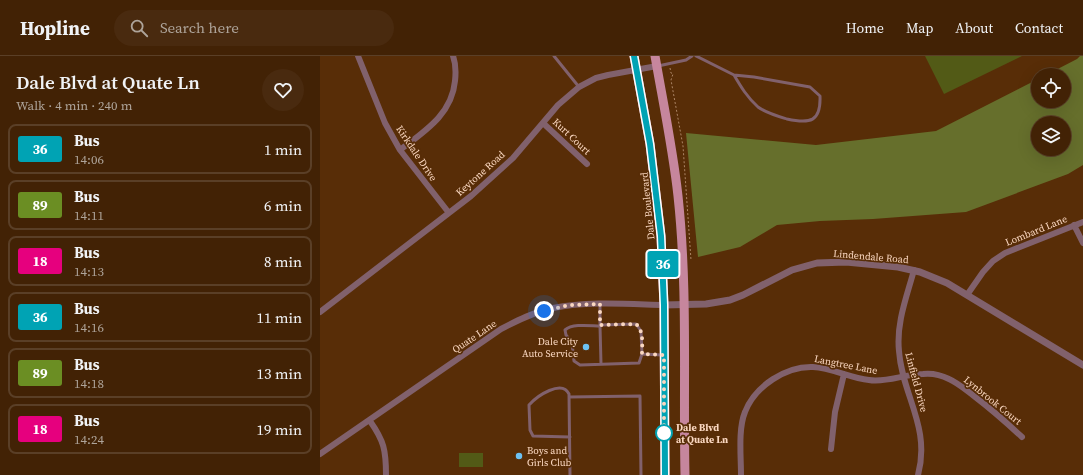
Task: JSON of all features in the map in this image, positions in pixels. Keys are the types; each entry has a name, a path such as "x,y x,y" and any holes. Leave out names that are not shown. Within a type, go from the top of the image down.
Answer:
{"main road":[{"name":"Dale Boulevard","path":"634,56 650,144 662,243 665,475"},
{"path":"655,56 678,197 684,304 685,475"}],"street":[{"name":"Kirkdale Drive","path":"358,56 385,123 400,150 450,213"},
{"path":"400,150 437,120 450,102 455,86 456,75 453,56"},
{"name":"Keytone Road","path":"320,312 450,213 493,177 518,152 558,105 579,87 596,78 608,74 657,66"},
{"name":"Kurt Court","path":"544,123 587,164"},
{"name":"Lombard Lane","path":"967,295 983,272 993,261 1005,253 1083,222"},
{"path":"1074,225 1083,243"},
{"name":"Lindendale Road","path":"664,305 706,304 730,300 750,292 792,270 817,263 846,262 898,267 934,276 1083,365"},
{"name":"Linfield Drive","path":"914,270 899,331 899,351 904,376 920,427 922,439 919,475"},
{"name":"Quate Lane","path":"320,454 501,329 519,319 552,308 569,305 664,305"},
{"name":"Langtree Lane","path":"741,475 742,434 745,412 758,393 766,385 784,373 800,368 814,367 878,381 904,376"},
{"path":"831,449 835,412 844,374"},
{"name":"Lynbrook Court","path":"904,376 914,374 938,375 956,382 993,411 1022,437"},
{"path":"370,420 380,435 385,447 386,475"}],"lane":[{"path":"554,56 579,87"},
{"path":"657,66 686,60 692,56"},
{"path":"696,56 734,75 810,87 820,96 820,106 817,116 807,122 796,121 766,111 760,108 744,93 734,75"},
{"path":"600,304 600,364"},
{"path":"636,324 641,331 642,354 639,363 580,365 574,361 572,343 566,335 565,330 574,326 636,324"},
{"path":"642,354 664,355"},
{"path":"570,437 533,436 530,430 529,405 552,389 564,388 567,390 569,397 570,437 570,475"},
{"path":"569,397 640,396 641,475"}],"green space":[{"path":"925,56 1022,56 944,94"},
{"path":"1080,56 1083,56 1083,165 1068,174 966,212 777,225 740,247 698,257 686,133 816,145 936,131 1031,83 1031,108 1071,108 1071,68 1060,68"},
{"path":"459,453 483,453 483,467 459,467"}],"bus line":[{"name":"36","path":"634,56 650,144 661,236 664,305 665,475"}],"place":[{"name":"Dale City Auto Service","path":"586,347"},
{"name":"Dale Blvd at Quate Ln","path":"664,433"},
{"name":"Boys and Girls Club","path":"519,456"}],"route":[{"path":"544,311 569,305 600,304 600,325 636,324 639,327 641,331 642,354 664,355 664,433"}]}
